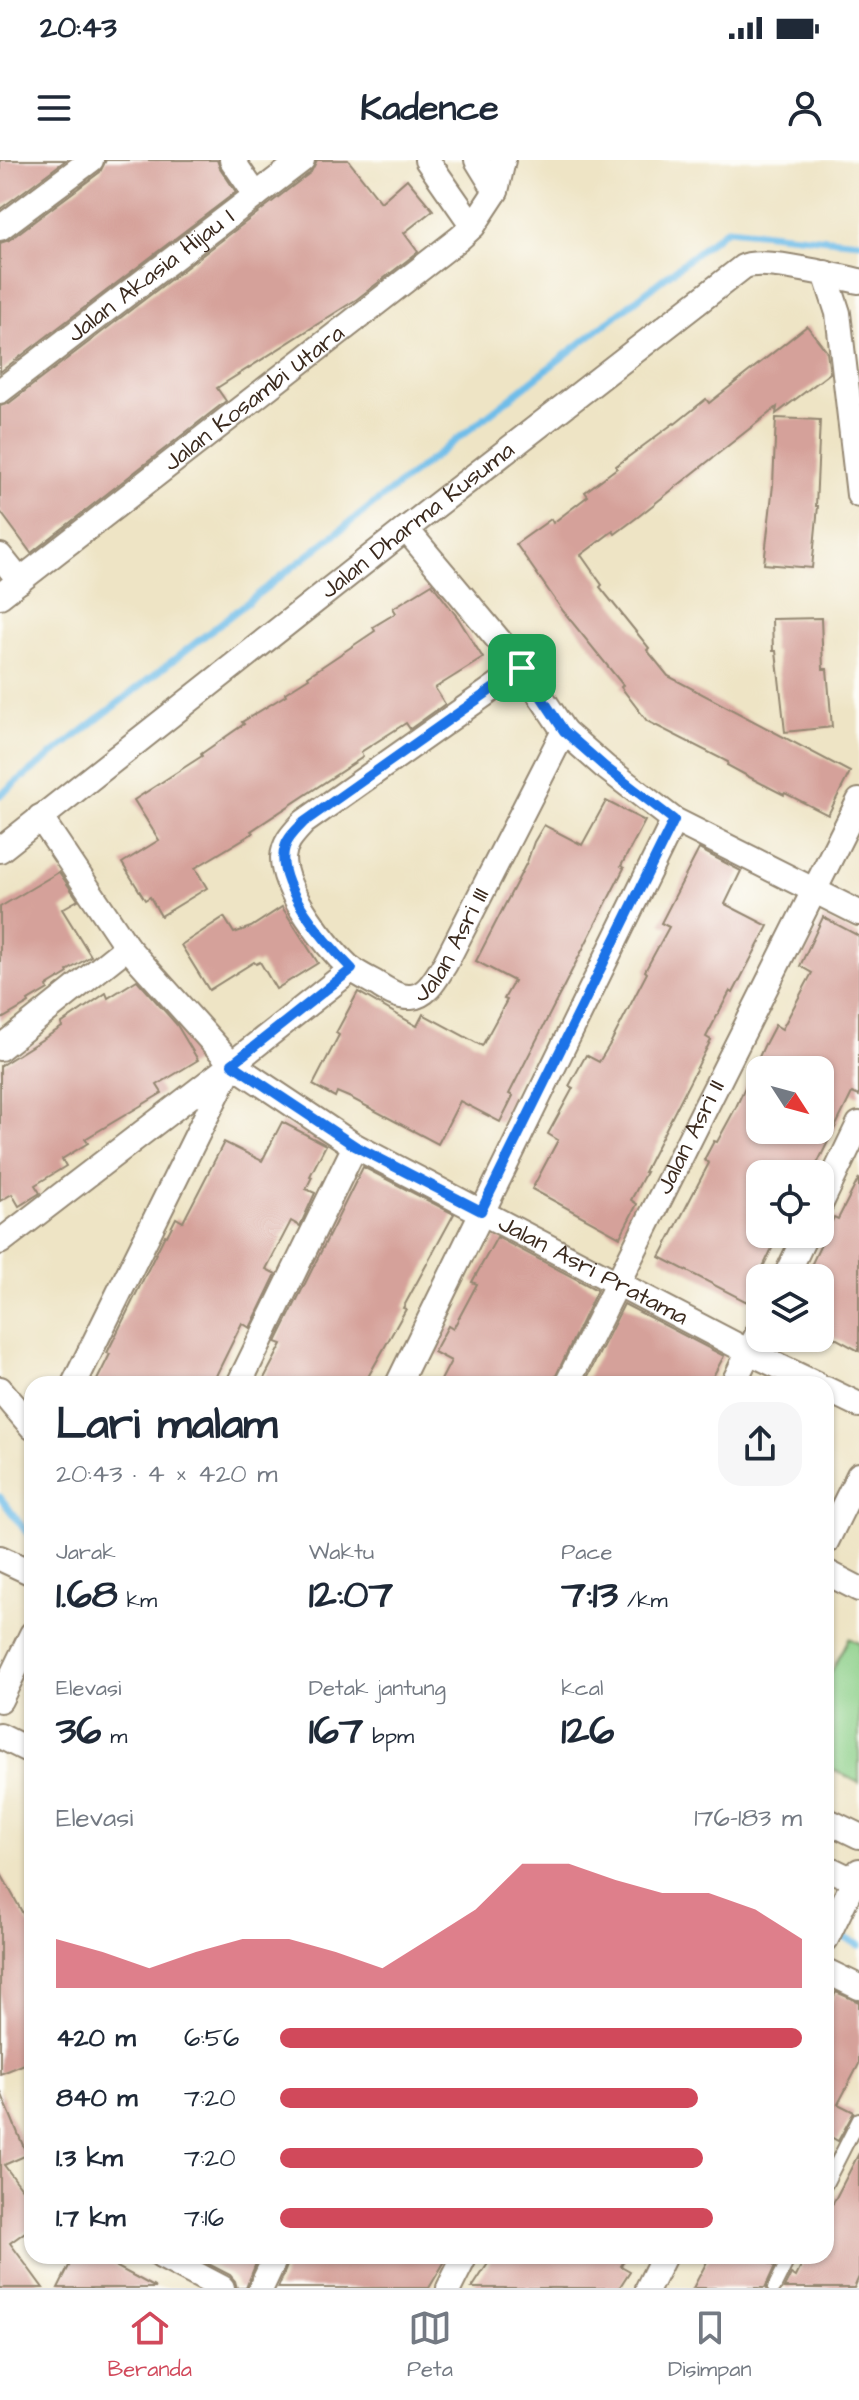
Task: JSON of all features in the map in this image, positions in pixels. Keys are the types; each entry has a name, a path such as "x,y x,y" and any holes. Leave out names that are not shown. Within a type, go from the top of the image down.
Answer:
{"street":[{"path":"232,160 256,195"},
{"name":"Jalan Akasia Hijau I","path":"0,391 302,160"},
{"path":"427,160 473,226"},
{"path":"477,160 496,191"},
{"path":"496,191 503,160"},
{"path":"0,228 79,164"},
{"name":"Jalan Kosambi Utara","path":"0,596 473,226 496,191"},
{"name":"Jalan Dharma Kusuma","path":"0,850 743,267 756,263 859,281"},
{"path":"825,273 838,313 859,495"},
{"path":"406,529 522,668 564,731 605,767 674,820 859,913"},
{"path":"0,556 20,581"},
{"name":"Jalan Asri III","path":"522,668 304,822 285,846 283,861 287,877 305,914 322,938 352,969 395,995 411,997 431,986 564,731"},
{"name":"Jalan Asri II","path":"571,1376 859,801"},
{"name":"Jalan Asri Pratama","path":"40,817 127,947 232,1064 355,1146 746,1350"},
{"path":"402,1376 674,820"},
{"path":"0,1048 127,947"},
{"path":"0,1242 352,969"},
{"path":"78,1376 232,1064"},
{"path":"834,1176 859,1124"},
{"path":"243,1376 355,1146"},
{"path":"737,1376 749,1352"},
{"name":"Jalan Asri Pratama","path":"749,1352 799,1376"},
{"path":"0,1389 24,1418"},
{"path":"834,1393 859,1405"},
{"path":"834,1526 859,1475"},
{"path":"0,1558 24,1567"},
{"path":"834,1576 859,1589"},
{"path":"0,1700 24,1650"},
{"path":"0,1736 24,1748"},
{"path":"834,1824 859,1836"},
{"path":"834,1872 855,1884 834,1924"},
{"path":"834,1975 859,1987"},
{"path":"176,2264 222,2288"},
{"path":"261,2288 272,2264"},
{"path":"449,2288 461,2264"},
{"path":"648,2288 660,2264"}],"lane":[{"path":"834,2168 859,2119"},
{"path":"774,2288 786,2264"}],"green space":[{"path":"849,1638 859,1643 859,1783 834,1770 834,1667"}],"building":[{"path":"0,160 66,160 0,209"},
{"path":"106,160 217,160 236,192 0,372 0,243 9,240 100,172"},
{"path":"317,160 348,160 381,202 407,179 433,210 404,233 418,252 357,299 217,388 226,401 31,553 0,511 0,406 9,403 311,172"},
{"path":"807,326 827,352 830,373 776,414 777,407 639,516 581,555 602,585 600,587 668,676 850,772 828,815 753,779 727,765 728,762 647,721 516,544 551,519 553,523 588,496 585,492 616,466 706,399 709,403"},
{"path":"776,418 820,420 818,506 812,568 764,564 773,485"},
{"path":"432,584 483,658 435,688 445,704 410,729 406,723 361,752 363,757 251,831 253,833 195,868 207,888 161,916 150,897 145,900 122,863 159,840 134,800 202,756 244,724 242,722 286,695 308,676 375,631 373,627 396,613 393,608"},
{"path":"821,618 823,669 827,669 832,727 785,732 776,651 773,651 772,619"},
{"path":"606,801 645,821 509,1094 513,1096 500,1122 460,1101 438,1144 351,1098 337,1092 335,1097 313,1085 358,992 417,1026 423,1014 482,1046 514,981 476,961 527,862 534,842 544,825 582,845"},
{"path":"699,849 741,871 725,904 768,926 706,1037 711,1040 631,1200 637,1204 620,1237 532,1189 558,1140 548,1134 573,1088 569,1086 586,1055 599,1062 610,1044 669,927 661,923"},
{"path":"59,872 78,900 62,909 91,956 47,986 48,989 29,1003 0,1020 0,907"},
{"path":"282,907 318,963 276,989 260,962 254,962 209,990 181,945 224,917 234,933 251,927"},
{"path":"823,917 859,936 859,1096 852,1093 834,1129 834,1056 759,1056 775,1025 782,1029 812,973 800,966"},
{"path":"137,980 177,1025 198,1060 157,1085 162,1093 85,1139 88,1143 62,1159 66,1166 35,1185 40,1193 19,1206 12,1194 0,1201 0,1066 62,1027 61,1024 106,993 108,998"},
{"path":"746,1085 746,1144 827,1144 819,1160 746,1160 746,1248 772,1248 764,1264 746,1264 746,1301 660,1257 709,1163 704,1160"},
{"path":"282,1122 326,1145 310,1176 306,1189 315,1193 300,1226 291,1221 266,1269 276,1274 250,1328 242,1323 216,1376 99,1376 110,1354 107,1353 165,1235 176,1218 183,1222 224,1142 262,1161"},
{"path":"363,1167 454,1214 368,1376 265,1376 282,1344 276,1342"},
{"path":"859,1178 859,1351 834,1338 834,1264 812,1264 819,1248 834,1248 834,1217 838,1219"},
{"path":"497,1237 597,1290 556,1376 443,1376 451,1361 434,1352 448,1326 453,1329 477,1284 472,1282"},
{"path":"624,1304 724,1356 713,1376 588,1376"},
{"path":"0,1872 24,1916 24,2064 0,2074"},
{"path":"836,1992 859,2002 859,2064 838,2104 854,2112 838,2141 834,2139"},
{"path":"0,2090 24,2148 24,2156 4,2165 24,2191 24,2233 10,2243 43,2288 0,2288"},
{"path":"859,2153 859,2277 854,2288 784,2288 791,2274 796,2277 802,2264 834,2264 834,2201"},
{"path":"70,2264 112,2264 156,2288 58,2288"},
{"path":"209,2264 256,2264 246,2288 237,2288 230,2275"},
{"path":"288,2264 443,2264 429,2288 278,2288"},
{"path":"488,2264 622,2264 630,2271 619,2288 472,2288"},
{"path":"706,2264 775,2266 765,2288 693,2288"}],"waterway":[{"path":"0,795 727,229 859,242"},
{"path":"0,1497 24,1529"},
{"path":"835,1933 859,1945"}],"route":[{"path":"522,668 564,731 674,820 481,1211 355,1146 232,1064 352,969 322,938 305,914 287,877 283,861 285,846 292,835 304,822 522,668"}]}
